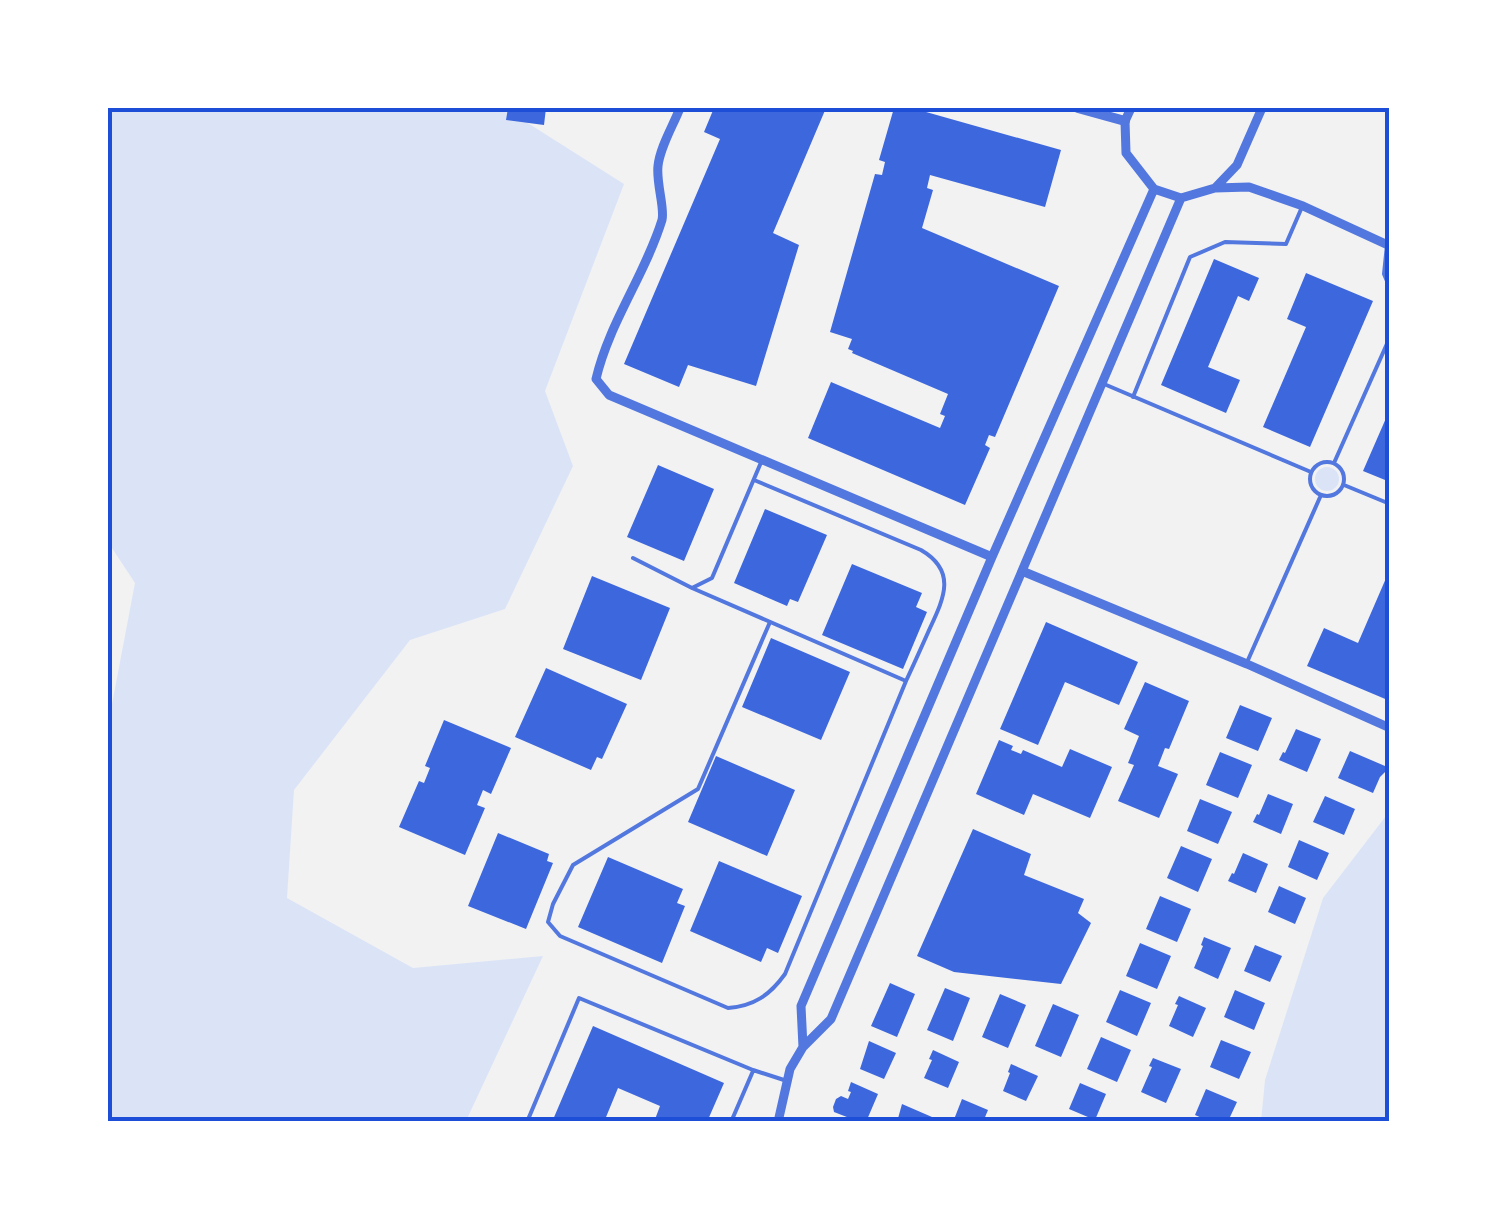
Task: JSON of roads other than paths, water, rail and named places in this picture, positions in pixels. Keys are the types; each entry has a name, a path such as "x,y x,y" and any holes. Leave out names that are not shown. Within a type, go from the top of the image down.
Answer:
{"street":[{"path":"680,108 658,162 657,188 664,215 602,356 596,379 609,395 992,558"},
{"path":"1078,108 1125,122"},
{"path":"1131,108 1125,122 1126,153 1154,189 1181,198 1216,188 1250,187 1303,206 1388,245"},
{"path":"1216,188 1238,164 1262,108"},
{"path":"804,1047 801,1006 1154,189"},
{"path":"778,1122 790,1068 830,1019 1181,198"},
{"path":"1022,571 1390,728"}],"lane":[{"path":"1132,397 1190,257 1225,242 1286,244 1303,206"},
{"path":"1388,245 1384,274 1390,288"},
{"path":"1334,463 1390,337"},
{"path":"1102,384 1312,472"},
{"path":"692,588 712,578 762,460"},
{"path":"1324,462 1334,463 1344,474 1344,484 1332,496 1321,495 1312,488 1312,472 1324,462"},
{"path":"754,480 920,550 934,559 942,573 944,598 785,974 768,994 749,1004 728,1008 560,936 548,922 572,864 698,790 770,622"},
{"path":"1344,484 1390,504"},
{"path":"1247,664 1321,495"},
{"path":"633,558 906,682"},
{"path":"528,1122 579,998 753,1070 788,1080"},
{"path":"731,1122 753,1070"}]}
